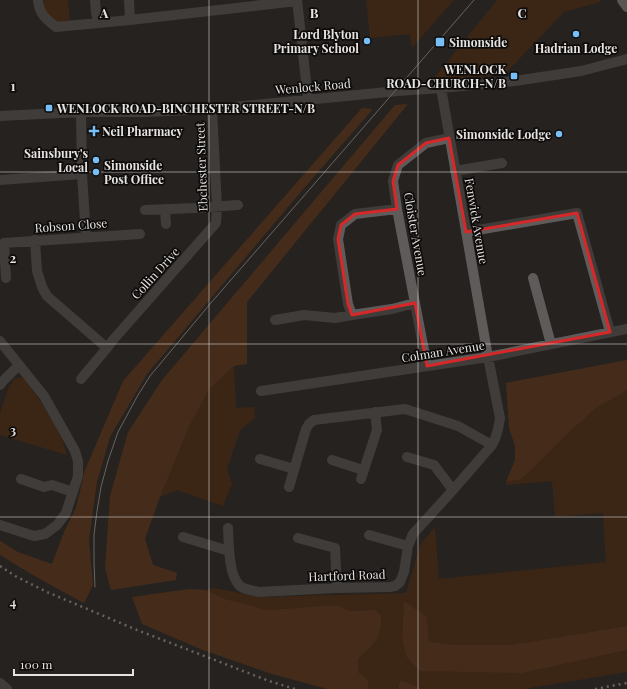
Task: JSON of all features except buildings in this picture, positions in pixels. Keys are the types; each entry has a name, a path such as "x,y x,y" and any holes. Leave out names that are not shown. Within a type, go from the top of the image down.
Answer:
{"main road":[{"path":"622,0 627,7"}],"street":[{"path":"38,0 39,8 46,19 56,27 130,20 216,5 297,1 308,99"},
{"path":"95,0 96,13 99,23"},
{"path":"129,0 130,20"},
{"name":"Wenlock Road","path":"0,116 81,112 145,112 212,109 515,81 581,71 627,59"},
{"name":"Fenwick Avenue","path":"441,88 488,357"},
{"name":"Ebchester Street","path":"212,109 217,207 216,223"},
{"path":"81,112 82,174 86,237"},
{"name":"Cloister Avenue","path":"428,366 397,209 393,181 398,165 426,143 449,138"},
{"path":"455,171 502,163"},
{"path":"0,180 82,174"},
{"path":"145,210 238,205"},
{"path":"165,209 166,224"},
{"path":"352,315 348,304 338,239 341,225 356,214 397,209"},
{"path":"466,232 577,213 610,332"},
{"name":"Collin Drive","path":"81,379 216,223"},
{"name":"Robson Close","path":"6,278 4,243 140,234"},
{"path":"35,240 36,271 47,296 110,344"},
{"path":"533,278 551,344"},
{"path":"275,320 304,315 335,318 392,309 415,303"},
{"name":"Colman Avenue","path":"261,390 488,357 627,329"},
{"path":"0,341 44,396 75,451 78,461 78,476 73,492 66,513 57,525 45,534 34,536 0,525"},
{"name":"Hartford Road","path":"228,528 231,568 240,586 249,590 258,592 395,586 400,582 404,572 408,546 413,534 454,490 492,445 495,439 500,418 488,357"},
{"path":"0,385 19,365"},
{"path":"289,487 306,429 314,420 405,410 458,426 492,445"},
{"path":"332,460 362,474 376,430 376,412"},
{"path":"407,457 434,466 454,490"},
{"path":"260,459 294,469"},
{"path":"21,479 44,486 52,485 73,492"},
{"path":"369,535 408,546"},
{"path":"183,537 229,551"},
{"path":"298,538 335,548 337,588"},
{"path":"0,683 7,689"}],"highlighted area":[{"path":"449,138 466,232 577,213 610,332 427,366 415,303 352,315 348,304 338,239 341,225 355,214 397,209 393,181 398,165 426,143"}],"shaded area":[{"path":"44,0 68,0 70,22 55,23 44,11"},
{"path":"366,0 454,0 412,48 410,34 370,38"},
{"path":"497,0 600,0 600,2 564,12 505,74 430,83"},
{"path":"408,104 247,302 247,364 234,366 209,389 188,429 160,497 145,539 153,565 177,573 176,580 111,590 105,568 110,496 128,432 162,380 395,105"},
{"path":"362,108 373,109 147,374 110,437 97,482 89,540 93,585 84,603 41,580 0,555 0,541 18,552 52,564 64,532 76,508 85,470 123,381"},
{"path":"627,360 627,390 595,409 569,432 522,479 506,482 515,460 515,446 509,428 506,383"},
{"path":"234,366 236,408 254,407 255,418 240,430 227,469 232,484 223,506 177,490 160,497 188,429 209,389"},
{"path":"23,377 39,398 53,421 61,437 67,455 0,435 0,413 9,387 14,379"},
{"path":"627,390 627,626 510,645 456,645 428,642 429,636 404,601 402,639 406,656 522,673 627,650 627,672 524,689 423,689 400,680 397,689 369,689 368,680 358,672 358,659 376,642 381,629 375,610 349,611 337,605 267,610 225,599 205,590 214,588 260,597 406,593 420,545 435,527 439,579 606,562 603,513 555,517 552,481 506,485 506,482 522,479 569,432 595,409"},
{"path":"189,589 205,590 225,599 267,610 337,605 349,611 375,610 381,616 381,625 378,637 373,645 358,659 358,672 368,680 369,689 327,689 272,674 203,650 142,624 132,597"},
{"path":"404,601 426,617 429,642 456,645 510,645 627,626 627,650 522,673 420,671 406,656 402,639"},
{"path":"400,680 423,689 398,689"}],"tram line":[{"path":"95,587 94,535 101,487 118,432 150,376 210,304 474,0"}],"railway":[{"path":"0,566 15,576 47,592 137,630 269,681 295,689"},
{"path":"595,689 627,683"}],"place":[{"name":"Hadrian Lodge","path":"576,34"},
{"name":"Lord Blyton Primary School","path":"367,41"},
{"name":"Simonside","path":"440,42"},
{"name":"WENLOCK ROAD-CHURCH-N/B","path":"514,76"},
{"name":"WENLOCK ROAD-BINCHESTER STREET-N/B","path":"49,108"},
{"name":"Neil Pharmacy","path":"94,131"},
{"name":"Simonside Lodge","path":"559,134"},
{"name":"Sainsbury's Local","path":"96,160"},
{"name":"Simonside Post Office","path":"96,172"}]}
